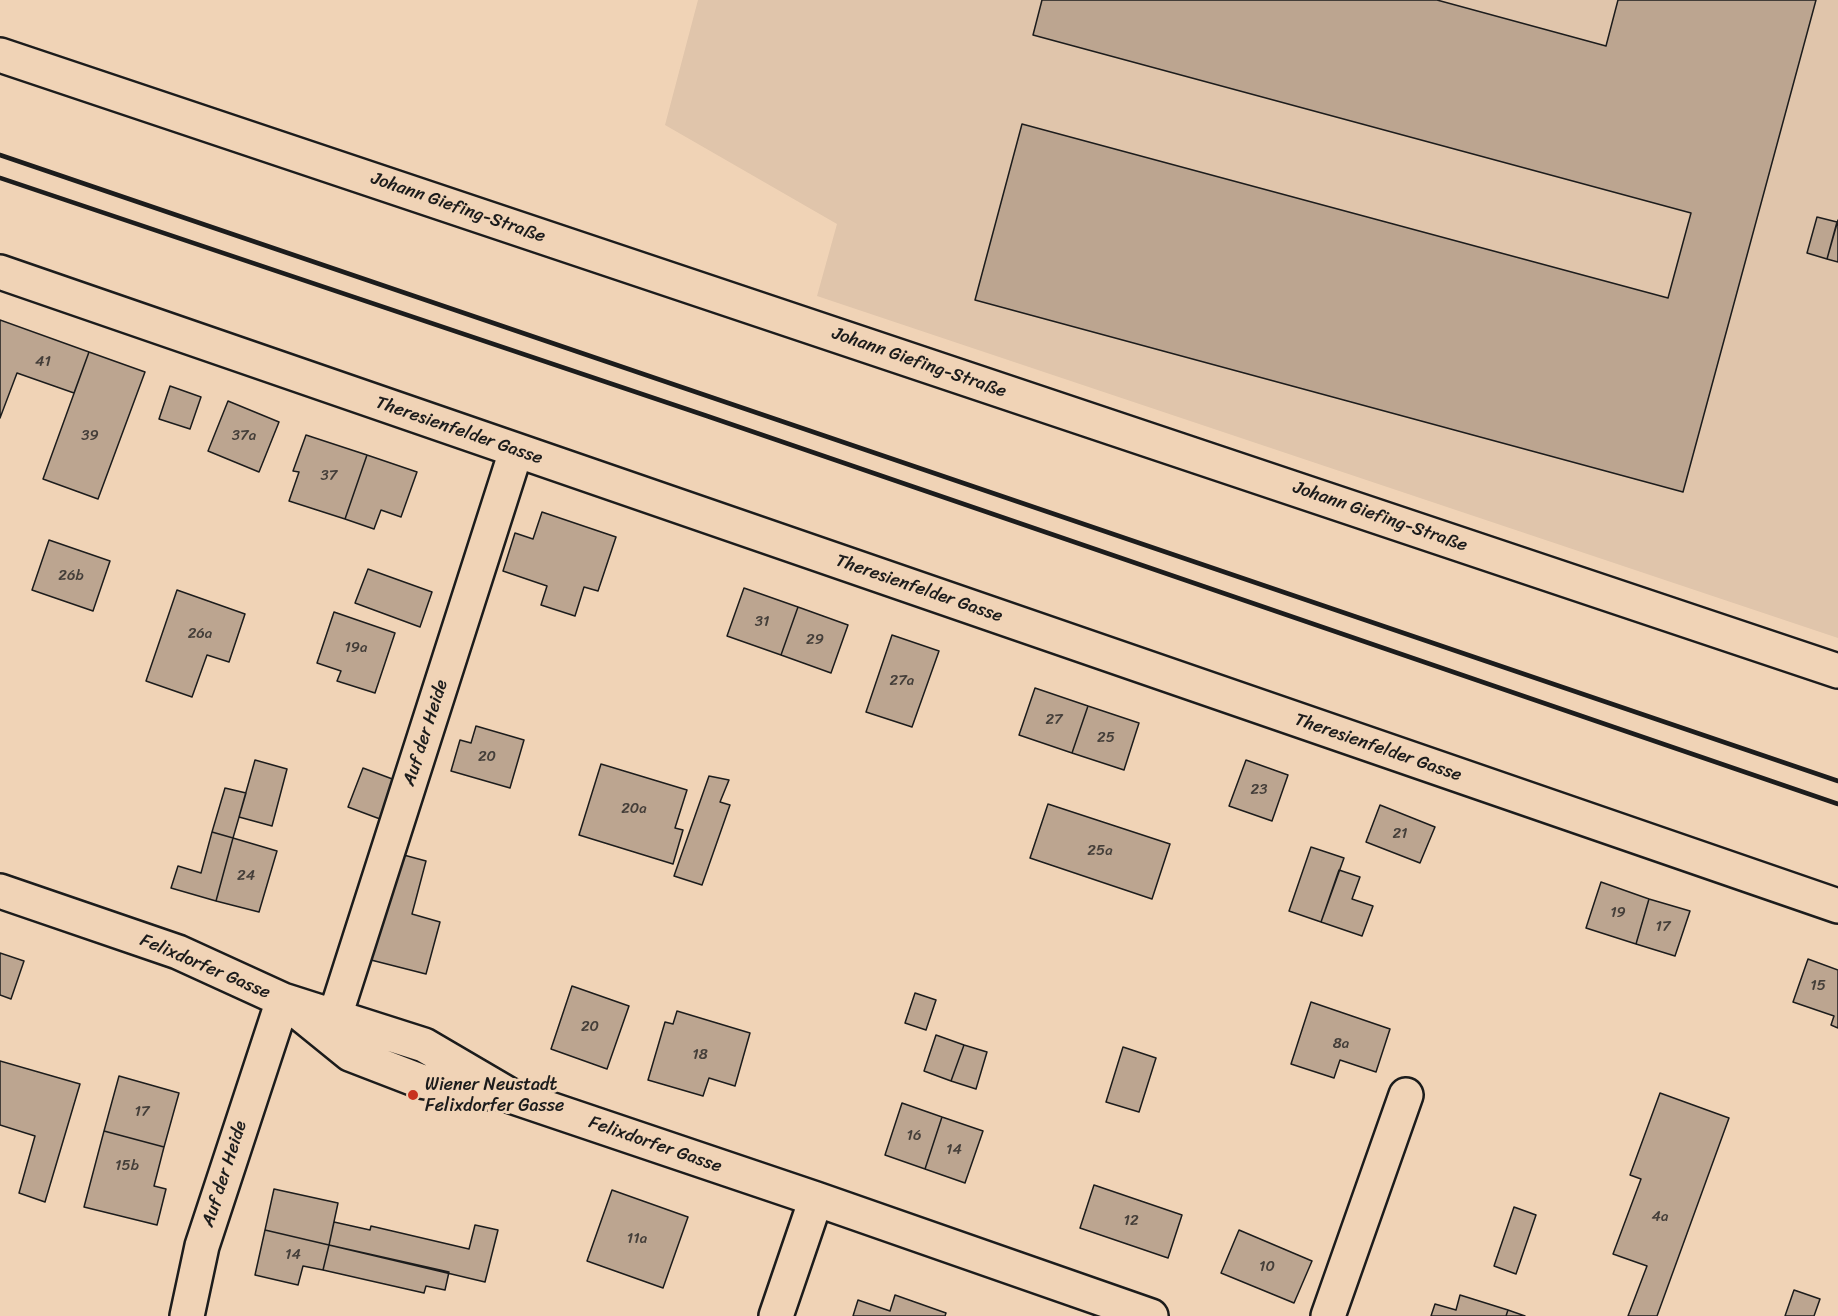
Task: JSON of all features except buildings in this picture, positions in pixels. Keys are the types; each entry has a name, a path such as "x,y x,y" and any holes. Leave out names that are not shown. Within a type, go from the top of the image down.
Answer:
{"street":[{"name":"Johann Giefing-Straße","path":"0,55 1838,671"},
{"name":"Theresienfelder Gasse","path":"0,272 1838,906"},
{"name":"Auf der Heide","path":"335,1016 516,451"},
{"name":"Felixdorfer Gasse","path":"0,891 178,952 283,1000 424,1045 511,1096 816,1199 1104,1308 1151,1316"},
{"name":"Auf der Heide","path":"187,1316 202,1246 283,1000"},
{"path":"283,1000 350,1054 420,1081 511,1096"},
{"path":"1328,1316 1406,1095"},
{"path":"776,1316 816,1199"}],"shaded area":[{"path":"698,0 1838,0 1838,638 817,296 837,224 665,125"}],"railway":[{"path":"0,155 1838,781"},
{"path":"0,178 707,416 1838,804"}],"place":[{"name":"Wiener Neustadt Felixdorfer Gasse","path":"413,1095"}]}
